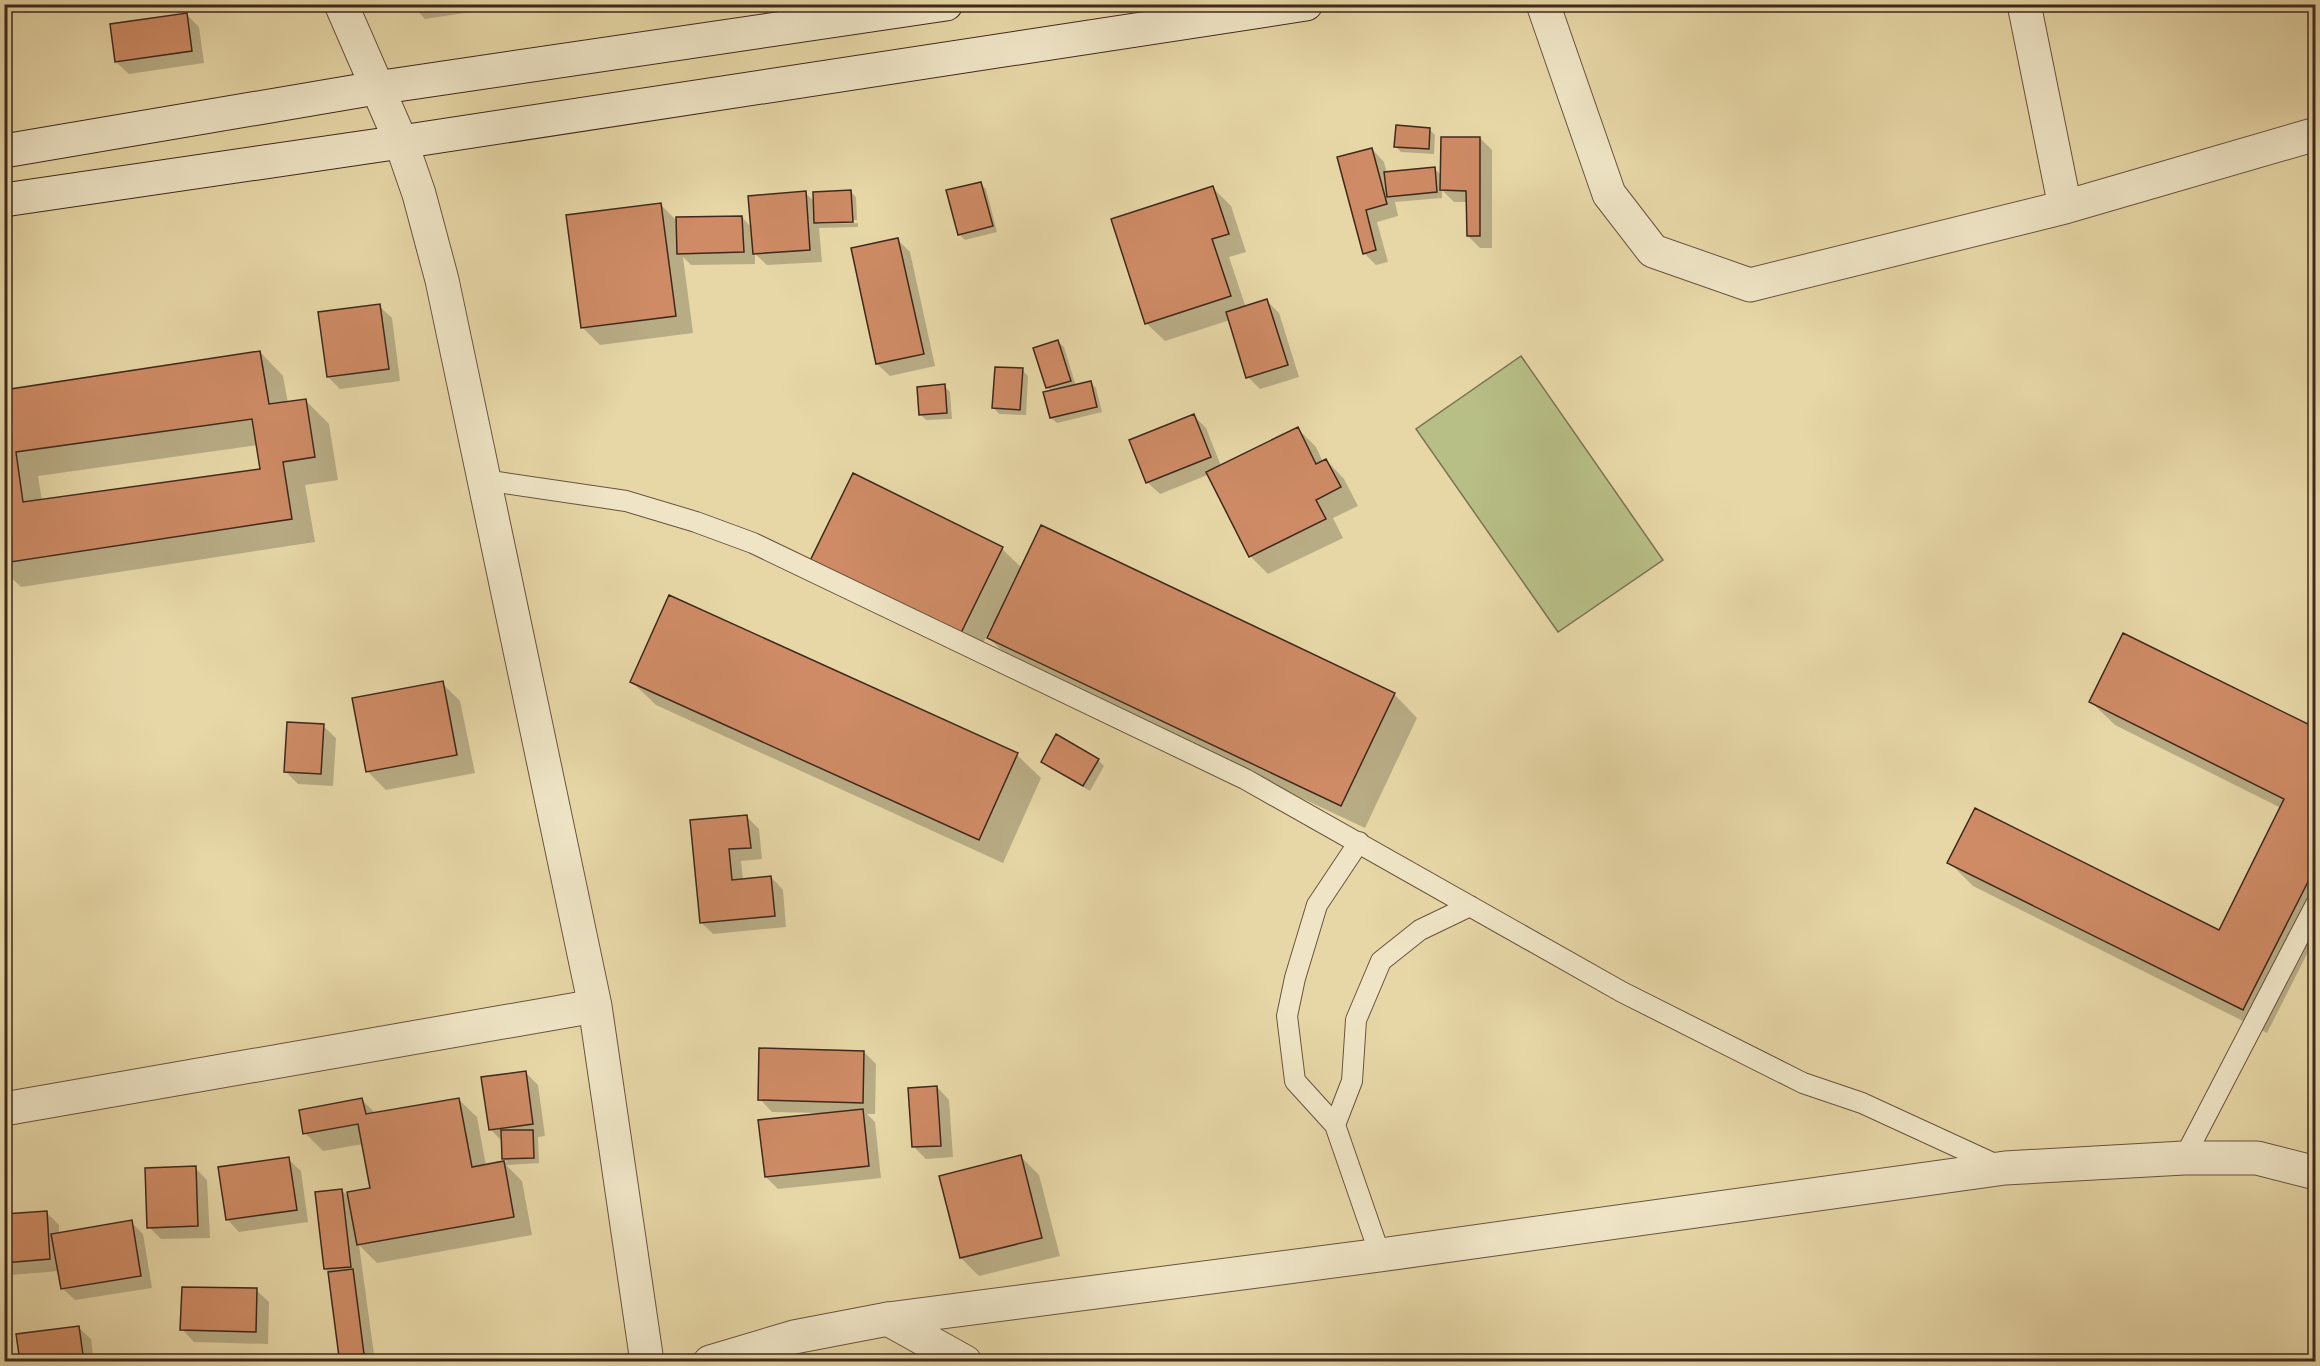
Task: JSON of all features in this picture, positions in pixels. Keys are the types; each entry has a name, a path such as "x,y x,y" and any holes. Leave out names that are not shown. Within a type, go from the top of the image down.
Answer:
{"street":[{"path":"341,4 401,142 419,194 442,280 595,1006 647,1362"},
{"path":"4,151 376,88 946,4"},
{"path":"4,200 1306,4"},
{"path":"1543,4 1609,194 1653,251 1750,285 2065,207 2316,134"},
{"path":"2024,4 2065,207"},
{"path":"4,1108 595,1006"},
{"path":"710,1362 794,1337 888,1318 1380,1255 2005,1168 2184,1158 2257,1158 2316,1173"},
{"path":"888,1318 965,1362"}],"lane":[{"path":"484,480 626,501 696,522 753,543 1245,778 1622,992 1803,1083 1862,1103 2005,1168"},
{"path":"1359,842 1317,904 1295,978 1287,1016 1295,1081 1335,1125 1380,1255"},
{"path":"2184,1158 2316,904"},
{"path":"1335,1125 1352,1081 1356,1020 1382,961 1420,930 1470,906"}],"green space":[{"path":"1521,356 1663,560 1558,632 1416,429"}],"building":[{"path":"187,13 192,51 115,62 110,24"},
{"path":"1396,125 1430,128 1429,149 1394,147"},
{"path":"1441,137 1480,137 1480,236 1467,236 1466,191 1440,190"},
{"path":"1372,148 1387,204 1366,210 1376,250 1363,254 1337,157"},
{"path":"1435,167 1437,192 1387,197 1384,172"},
{"path":"981,182 993,226 958,235 946,190"},
{"path":"1213,186 1229,234 1212,239 1231,296 1145,324 1111,219"},
{"path":"851,190 853,222 814,223 813,192"},
{"path":"806,191 810,250 753,254 748,196"},
{"path":"661,203 676,316 581,328 566,215"},
{"path":"742,216 744,252 677,254 676,217"},
{"path":"898,238 924,354 876,364 851,248"},
{"path":"1267,299 1288,365 1246,378 1226,312"},
{"path":"380,304 389,369 327,377 318,312"},
{"path":"1058,340 1071,381 1046,388 1033,348"},
{"path":"260,351 269,404 306,399 315,457 283,462 292,519 4,563 4,390","holes":["252,419 260,469 23,502 16,452"]},
{"path":"995,367 1023,368 1020,410 992,408"},
{"path":"1091,381 1097,407 1050,418 1043,392"},
{"path":"945,384 947,413 919,415 917,387"},
{"path":"1194,414 1211,457 1146,483 1129,440"},
{"path":"1298,427 1316,464 1326,459 1341,487 1316,500 1326,519 1249,557 1206,472"},
{"path":"853,473 1003,547 956,643 806,569"},
{"path":"1041,525 1395,693 1341,806 987,638"},
{"path":"669,595 1018,753 979,840 630,682"},
{"path":"2123,633 2316,728 2316,866 2243,1010 1947,863 1975,808 2219,930 2284,799 2089,702"},
{"path":"443,681 457,755 366,772 352,698"},
{"path":"287,722 324,724 321,774 284,772"},
{"path":"1056,734 1099,759 1083,786 1041,762"},
{"path":"747,815 751,848 729,849 732,880 771,876 775,916 700,923 690,820"},
{"path":"759,1048 864,1051 863,1103 758,1100"},
{"path":"526,1071 533,1124 489,1130 481,1077"},
{"path":"937,1086 941,1146 912,1147 908,1088"},
{"path":"362,1098 366,1114 459,1098 472,1167 504,1161 514,1217 357,1245 347,1192 370,1188 358,1124 303,1134 299,1110"},
{"path":"863,1109 869,1166 765,1177 758,1120"},
{"path":"501,1130 533,1130 534,1158 502,1159"},
{"path":"1021,1155 1042,1238 960,1258 939,1176"},
{"path":"289,1157 297,1210 226,1220 218,1167"},
{"path":"196,1166 198,1226 147,1228 145,1168"},
{"path":"342,1189 351,1267 324,1269 315,1192"},
{"path":"47,1211 50,1259 4,1263 4,1214"},
{"path":"132,1220 141,1276 61,1289 51,1234"},
{"path":"353,1269 364,1354 339,1357 328,1272"},
{"path":"182,1287 257,1288 256,1332 180,1330"},
{"path":"79,1326 84,1362 20,1362 16,1334"}]}
